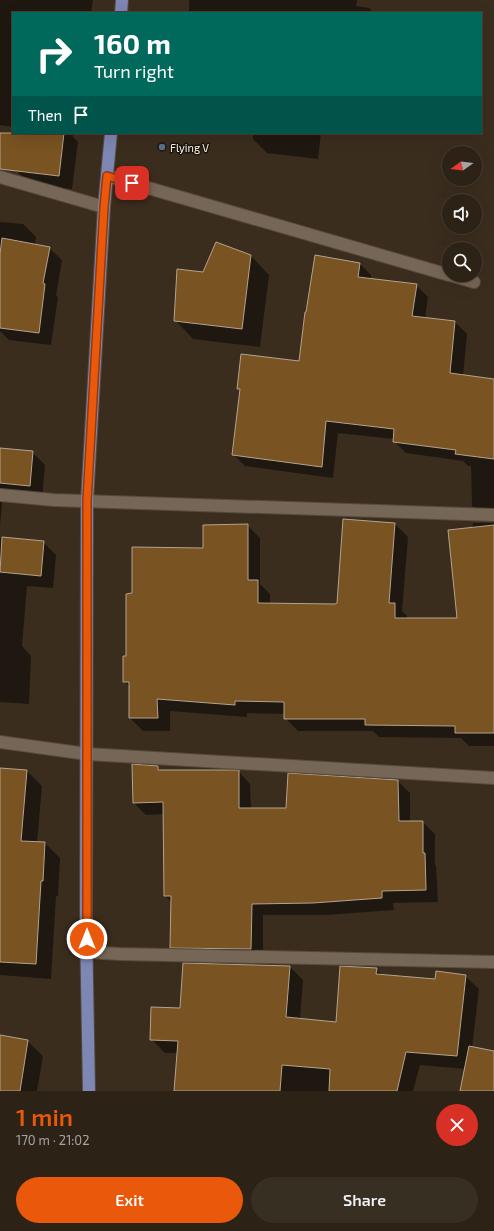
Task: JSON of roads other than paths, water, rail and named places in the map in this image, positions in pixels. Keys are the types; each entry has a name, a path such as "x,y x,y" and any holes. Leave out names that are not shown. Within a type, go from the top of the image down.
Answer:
{"main road":[{"path":"121,12 122,0"},
{"path":"89,1091 87,952 87,501 104,207 111,134"}],"street":[{"path":"107,176 442,273"},
{"path":"0,177 104,207"},
{"path":"0,495 87,501 494,515"},
{"path":"0,742 87,754 494,778"},
{"path":"87,952 494,962"}],"place":[{"name":"Flying V","path":"162,147"}]}
